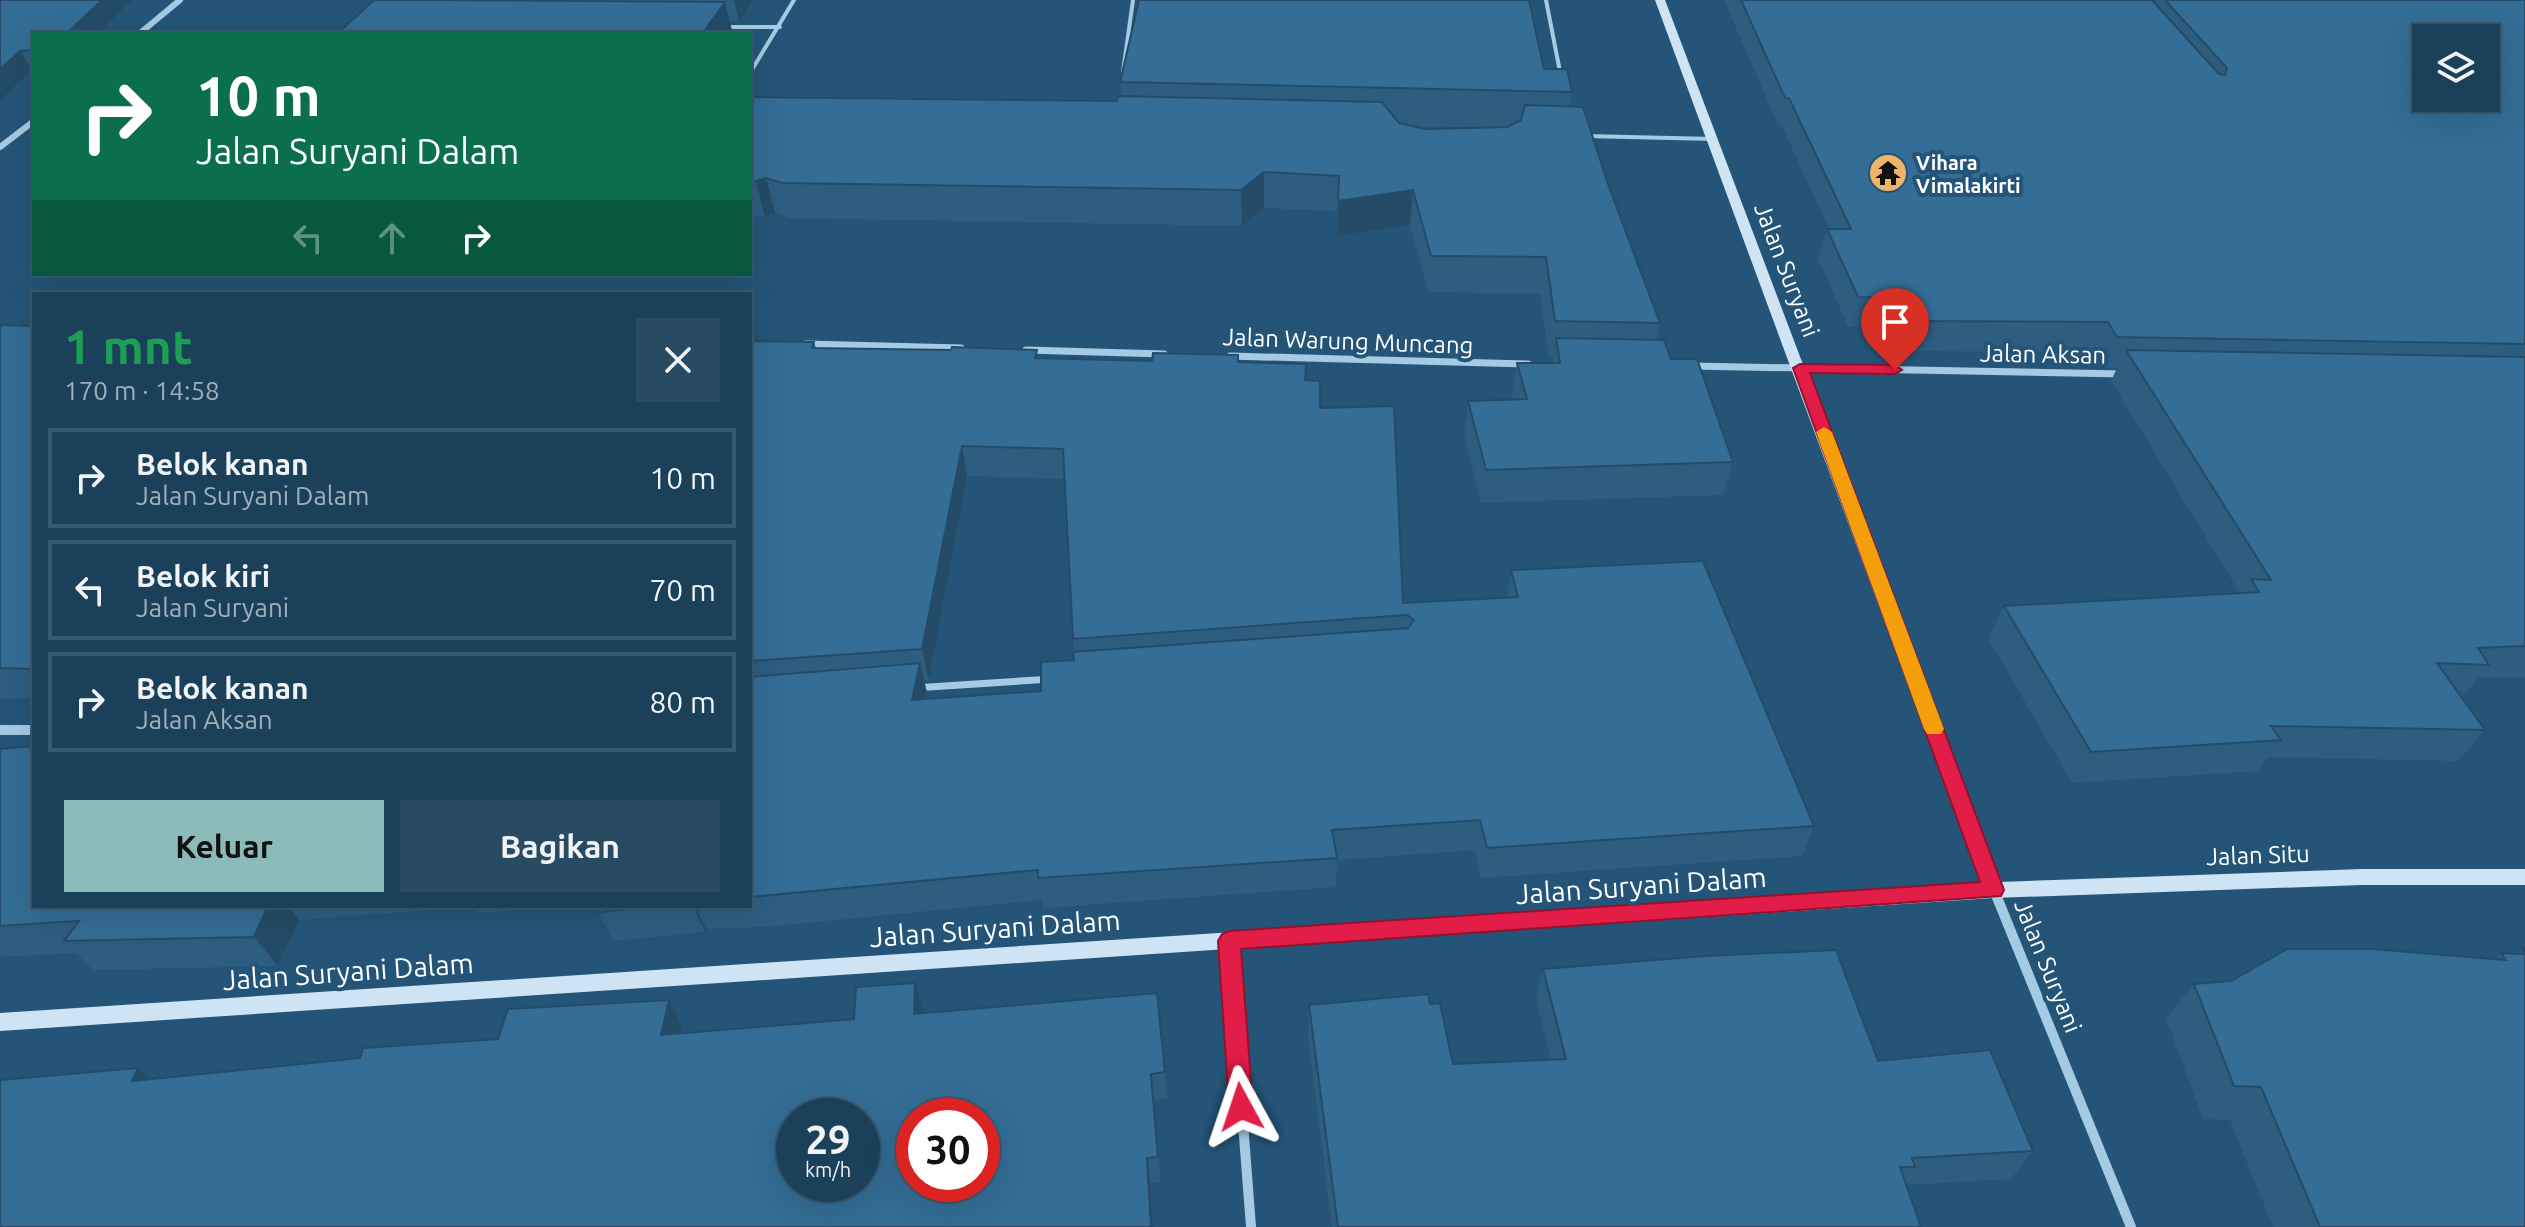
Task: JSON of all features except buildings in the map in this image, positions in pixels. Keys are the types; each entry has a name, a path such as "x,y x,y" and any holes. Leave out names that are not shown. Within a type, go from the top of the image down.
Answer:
{"street":[{"path":"141,32 180,0"},
{"name":"Jalan Suryani","path":"1660,0 1993,890 2131,1227"},
{"path":"0,147 32,123"},
{"path":"797,344 970,349"},
{"path":"1017,350 1174,354"},
{"name":"Jalan Warung Muncang","path":"1221,355 1535,364"},
{"path":"1681,366 1800,368"},
{"name":"Jalan Aksan","path":"1800,368 2131,374"},
{"path":"908,689 1065,678"},
{"path":"0,730 32,730"},
{"name":"Jalan Situ","path":"1993,890 2362,877 2525,877"},
{"name":"Jalan Suryani Dalam","path":"0,1022 1993,890"},
{"path":"1229,941 1251,1227"}],"lane":[{"path":"752,70 794,0"},
{"path":"1122,79 1133,0"},
{"path":"1546,0 1563,90"},
{"path":"718,26 780,27"},
{"path":"1572,136 1714,139"}],"slow traffic":[{"path":"1824,432 1934,729"}],"place":[{"name":"Vihara Vimalakirti","path":"1888,173"}],"route":[{"path":"1241,1107 1229,941 1993,890 1800,368 1895,370"}]}
